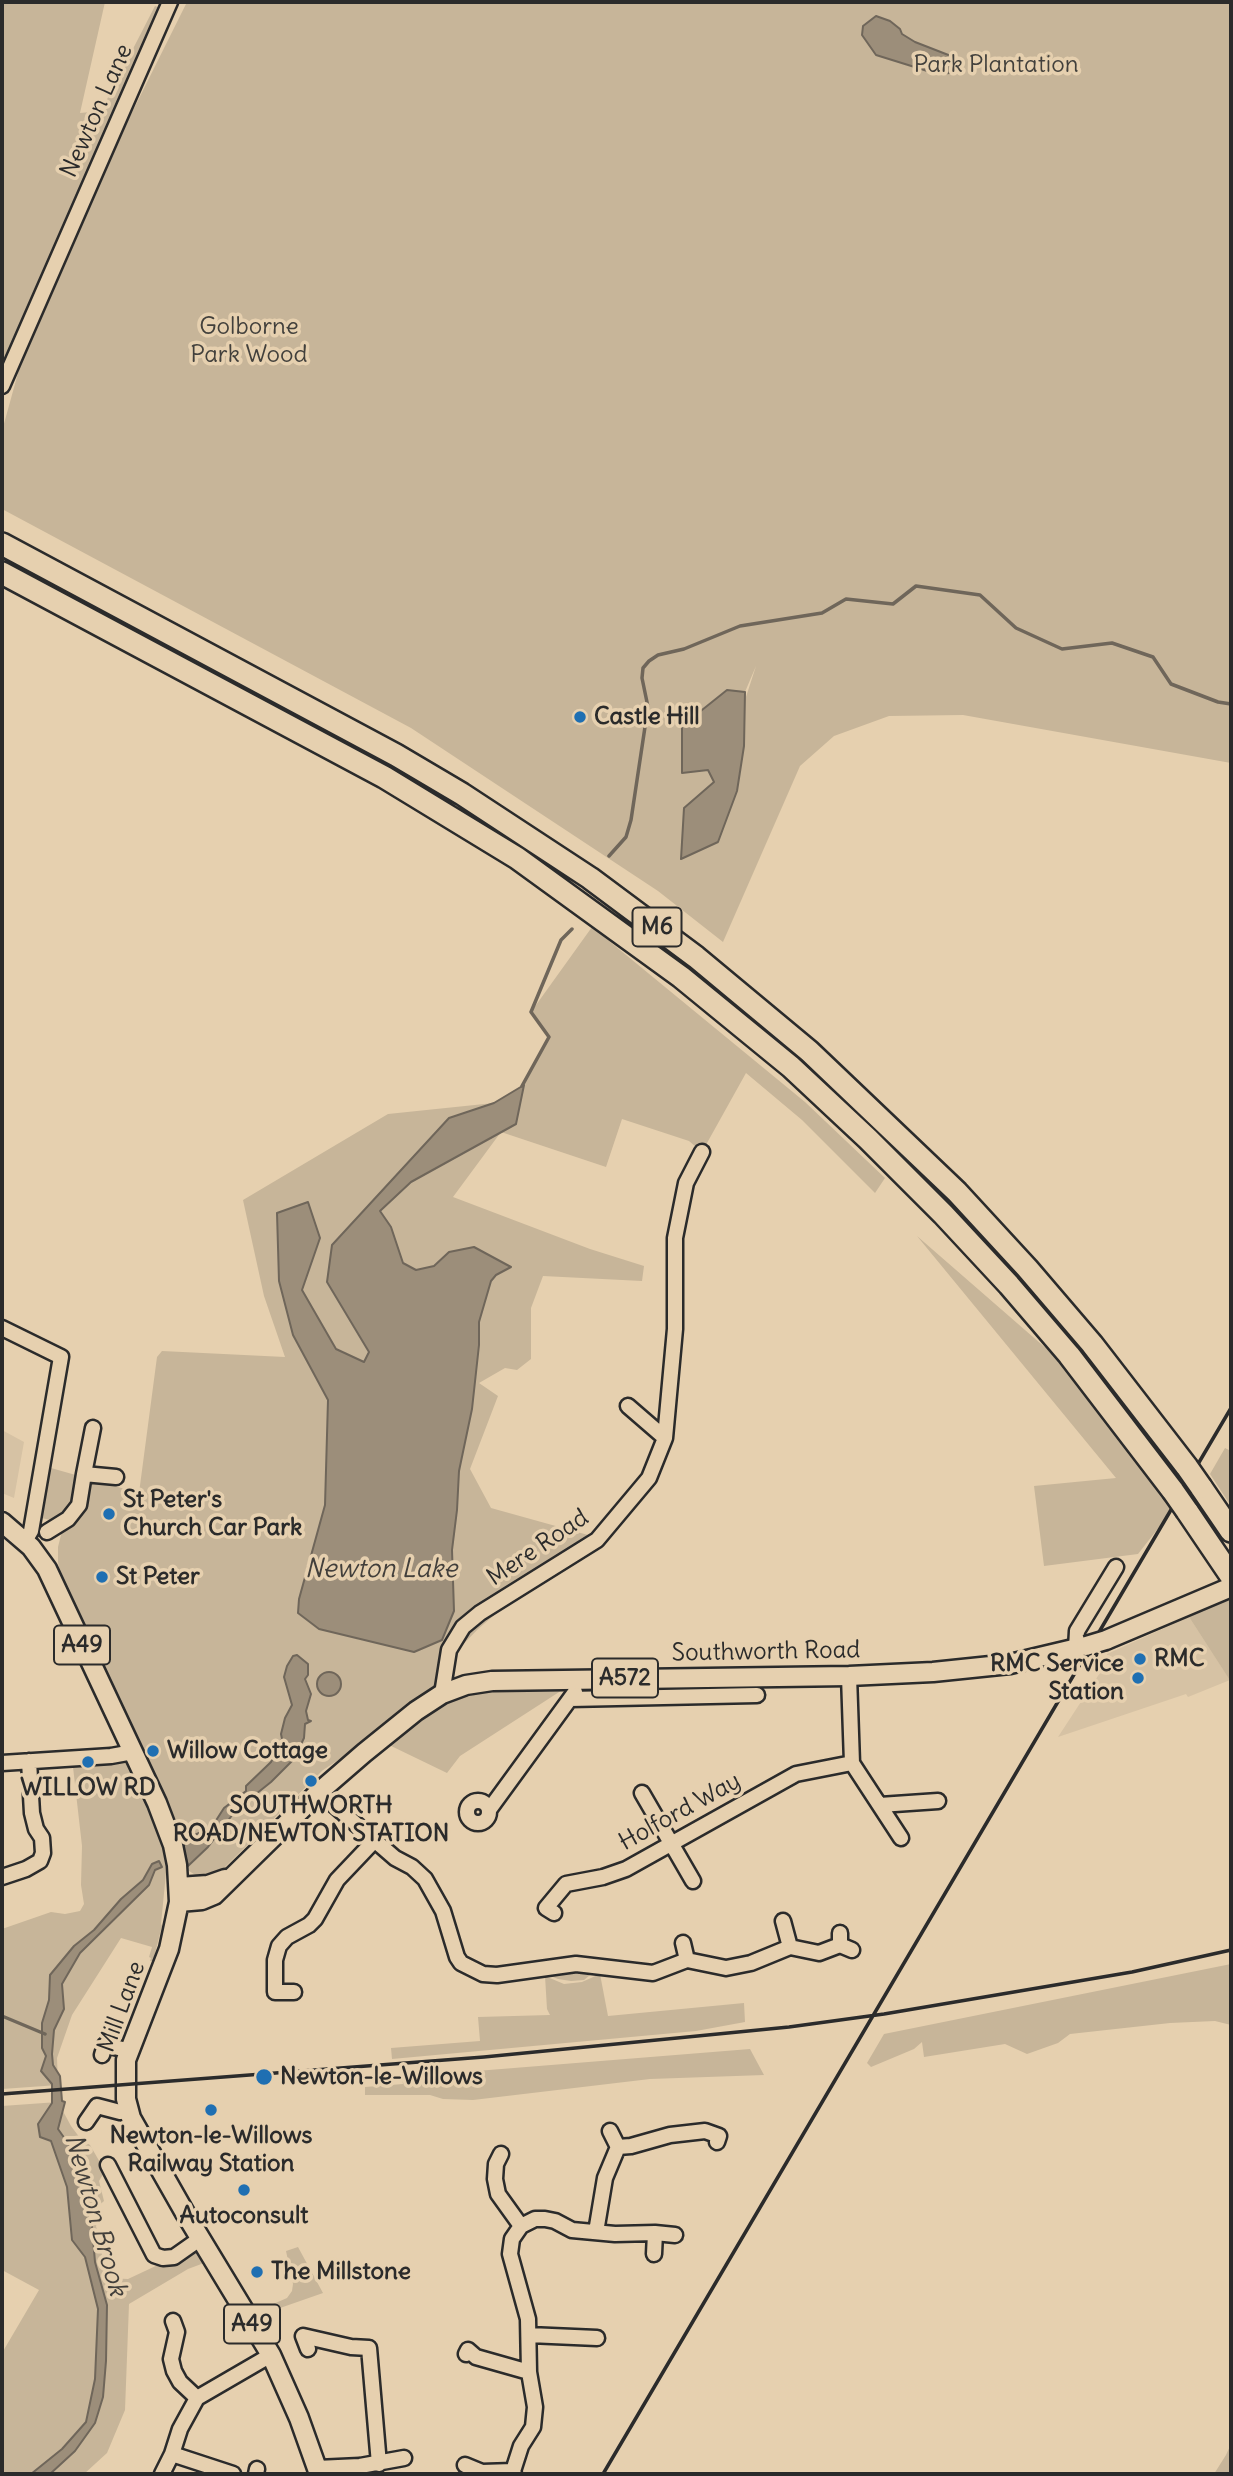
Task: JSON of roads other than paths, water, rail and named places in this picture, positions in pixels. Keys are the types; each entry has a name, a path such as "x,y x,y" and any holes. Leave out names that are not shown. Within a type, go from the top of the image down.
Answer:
{"highway":[{"name":"M6","path":"2,544 397,755 590,878 706,965 809,1051 957,1192 1092,1344 1187,1467 1231,1531"},
{"name":"M6","path":"2,573 384,777 517,858 681,977 790,1068 868,1139 1009,1284 1069,1355 1173,1491 1231,1578"}],"main road":[{"name":"A49","path":"2,1522 28,1536 47,1569 161,1812 173,1845 179,1895"},
{"name":"Southworth Road","path":"179,1895 194,1902 208,1898 220,1890 232,1875 319,1792 416,1711 442,1694 466,1685 492,1681 585,1678 849,1676 933,1672 1010,1664 1106,1640 1231,1578"},
{"name":"Mill Lane","path":"179,1895 165,1963 127,2050 125,2070 129,2111 141,2139 271,2355 299,2417 318,2471"}],"street":[{"name":"Newton Lane","path":"2,386 170,2"},
{"name":"Mere Road","path":"442,1694 449,1650 463,1627 480,1613 597,1540 649,1478 665,1438 675,1329 675,1238 686,1183 702,1152"},
{"path":"2,1328 61,1357 28,1536 54,1533 79,1505 93,1428"},
{"path":"627,1401 665,1438"},
{"path":"84,1475 116,1477"},
{"path":"1081,1647 1077,1631 1116,1566"},
{"path":"849,1676 852,1763 901,1838"},
{"path":"489,1810 585,1678"},
{"path":"570,1699 752,1700"},
{"path":"2,1763 111,1756 132,1752"},
{"path":"2,1877 40,1861 44,1853 42,1838 36,1829 32,1813 29,1761"},
{"name":"Holford Way","path":"554,1913 546,1908 566,1884 603,1877 626,1869 796,1774 852,1763"},
{"path":"319,1792 425,1879 453,1919 452,1944 456,1967 488,1975 576,1964 653,1979 687,1960 714,1967 738,1967 790,1947 819,1953 844,1943"},
{"path":"642,1793 693,1881"},
{"path":"880,1805 938,1801"},
{"path":"294,1993 268,1993 279,1946 287,1937 315,1919 337,1880 375,1840"},
{"path":"783,1918 790,1947"},
{"path":"683,1943 687,1960"},
{"path":"105,2045 127,2050"},
{"path":"86,2122 99,2102 120,2112 129,2111"},
{"path":"596,2232 605,2178 618,2147 610,2131"},
{"path":"618,2147 689,2131 705,2131 720,2137"},
{"path":"502,2155 496,2164 498,2194 521,2226"},
{"path":"108,2175 154,2255 163,2259 174,2257 201,2238"},
{"path":"464,2464 482,2472 514,2473 521,2446 533,2427 535,2407 529,2372 529,2334 525,2304 510,2254 512,2239 521,2226 545,2219 572,2230 674,2235"},
{"path":"654,2254 655,2233"},
{"path":"179,2329 171,2359 174,2371 180,2382 197,2398"},
{"path":"529,2334 597,2339"},
{"path":"303,2338 351,2347 369,2343 379,2464"},
{"path":"468,2350 476,2357 529,2372"},
{"path":"162,2474 180,2428 197,2398 271,2355"},
{"path":"172,2454 233,2474"},
{"path":"318,2471 379,2464 404,2458"}],"water":[{"path":"876,16 890,21 902,34 915,42 951,56 954,66 950,73 937,74 876,55 862,35 863,26"},
{"path":"727,690 745,692 744,746 737,791 718,842 681,859 684,808 714,782 708,770 682,773 682,726"},
{"name":"Newton Lake","path":"524,1085 516,1124 411,1182 380,1211 391,1227 403,1263 416,1270 434,1266 449,1252 474,1247 511,1267 491,1281 479,1322 472,1409 459,1471 452,1550 454,1611 442,1640 414,1652 319,1629 298,1613 299,1599 325,1505 328,1400 293,1335 279,1281 277,1213 308,1202 320,1238 302,1290 336,1349 364,1362 369,1352 327,1282 332,1245 449,1118 494,1103"},
{"path":"297,1655 308,1664 308,1675 305,1679 311,1694 306,1711 308,1720 311,1721 305,1724 304,1738 294,1759 236,1810 208,1847 188,1866 183,1847 191,1836 215,1822 224,1808 246,1791 246,1786 271,1762 282,1739 285,1718 292,1705 284,1677 287,1666 293,1656"},
{"path":"329,1672 337,1676 341,1684 337,1692 329,1696 321,1692 317,1684 321,1676"},
{"path":"159,1861 162,1867 155,1870 149,1885 80,1953 62,1984 64,2009 54,2030 52,2054 53,2065 60,2076 62,2101 65,2102 58,2129 75,2153 85,2189 85,2205 92,2226 95,2262 107,2305 106,2361 103,2397 95,2423 75,2451 50,2474 31,2474 62,2449 86,2422 95,2379 98,2309 85,2257 72,2240 67,2187 51,2141 40,2137 38,2124 52,2103 52,2084 41,2071 46,2056 42,2048 42,2023 49,2000 50,1975 74,1946 94,1930 121,1899 143,1880 152,1864"}],"waterway":[{"path":"609,856 626,837 631,820 648,707 642,678 643,668 649,661 658,655 684,649 740,626 822,613 846,599 893,604 916,586 980,595 1016,628 1062,649 1112,643 1153,657 1171,684 1218,702 1231,704"},
{"path":"522,1086 549,1037 531,1012 561,940 572,929"},
{"path":"2,2016 45,2034"}],"railway":[{"path":"603,2474 1231,1408"},
{"path":"2,2094 484,2057 789,2027 884,2014 1132,1972 1231,1950"}],"place":[{"name":"Castle Hill","path":"580,717"},
{"name":"St Peter's Church Car Park","path":"109,1514"},
{"name":"St Peter","path":"102,1577"},
{"name":"RMC","path":"1140,1659"},
{"name":"RMC Service Station","path":"1138,1678"},
{"name":"Willow Cottage","path":"153,1751"},
{"name":"WILLOW RD","path":"88,1762"},
{"name":"SOUTHWORTH ROAD/NEWTON STATION","path":"311,1781"},
{"name":"Newton-le-Willows","path":"264,2077"},
{"name":"Newton-le-Willows Railway Station","path":"211,2110"},
{"name":"Autoconsult","path":"244,2190"},
{"name":"The Millstone","path":"257,2272"}],"park label":[{"name":"Park Plantation","path":"996,65"},
{"name":"Golborne Park Wood","path":"249,341"}],"water label":[{"name":"Newton Brook","path":"95,2215"}]}
